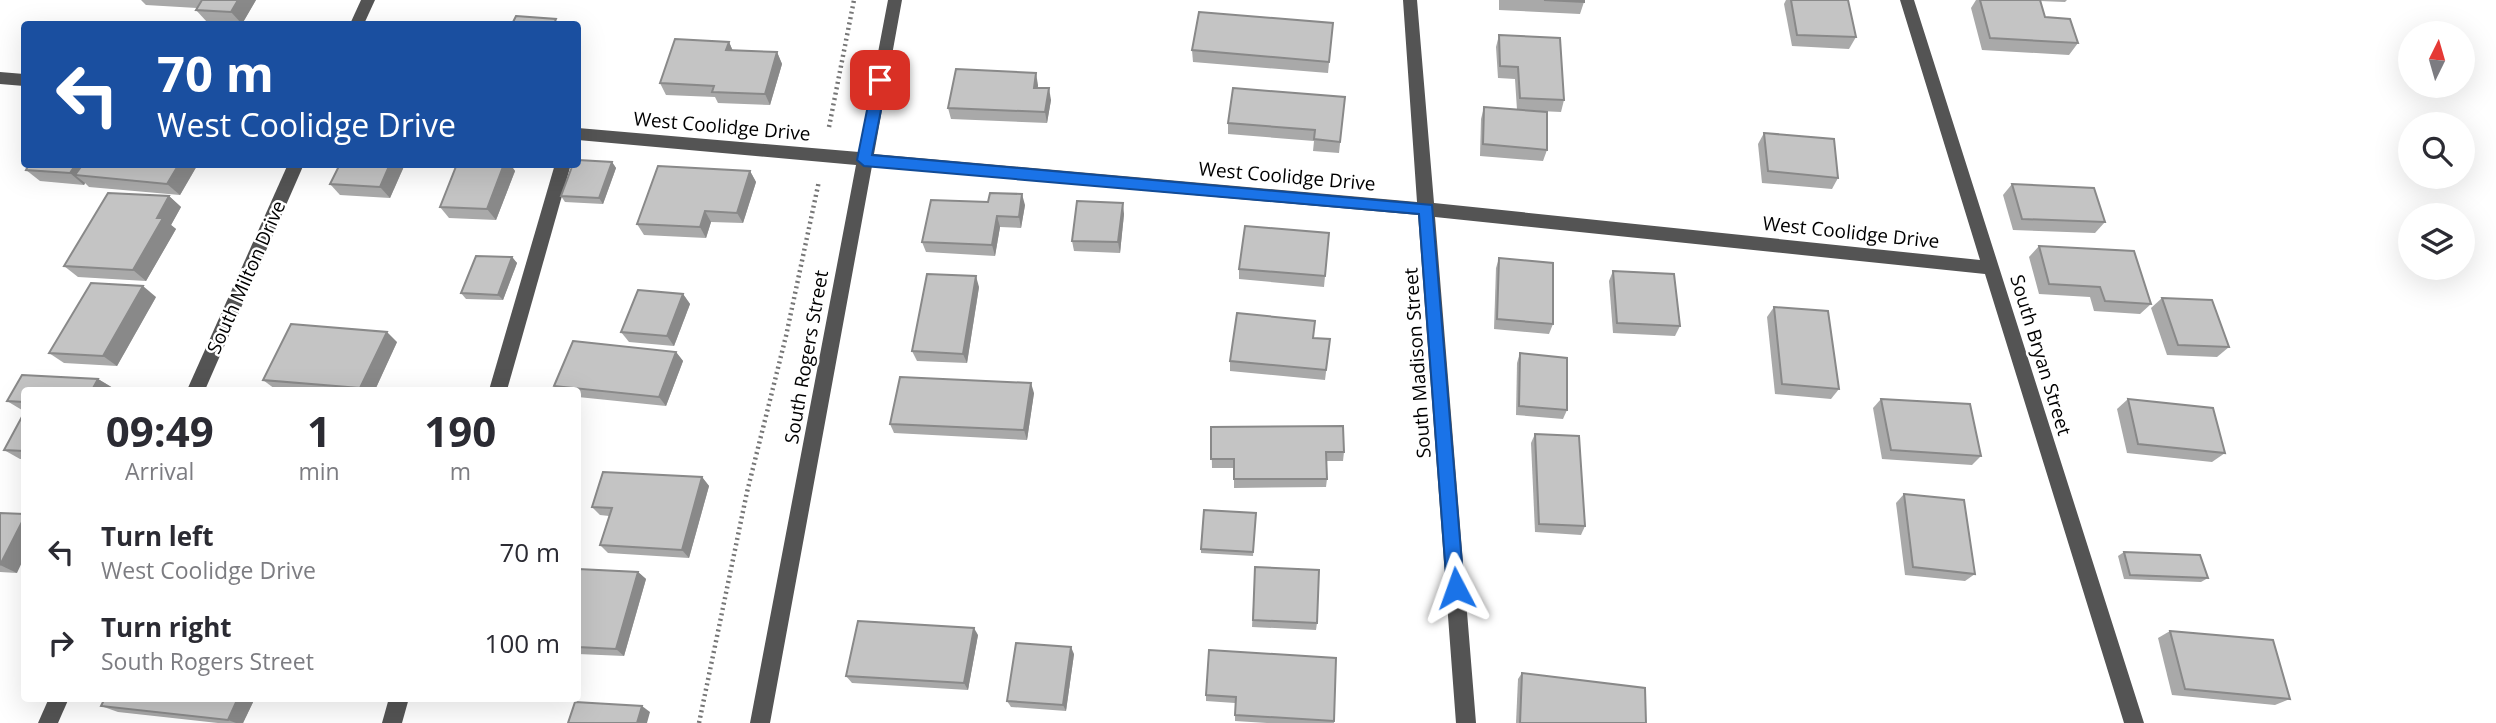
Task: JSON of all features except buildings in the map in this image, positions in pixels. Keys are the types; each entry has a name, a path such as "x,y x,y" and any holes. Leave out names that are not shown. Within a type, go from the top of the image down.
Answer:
{"street":[{"path":"358,21 368,0"},
{"name":"South Rogers Street","path":"760,723 895,0"},
{"name":"South Madison Street","path":"1410,0 1466,723"},
{"name":"South Bryan Street","path":"1907,0 2134,723"},
{"path":"0,78 21,80"},
{"name":"West Coolidge Drive","path":"581,134 1426,209 1991,268"},
{"name":"South Milton Drive","path":"197,387 294,168"},
{"path":"499,387 544,218 562,168"},
{"path":"48,723 57,702"},
{"path":"392,723 398,702"}],"path":[{"path":"830,124 854,0"},
{"path":"699,723 747,492 786,336 820,177"}],"route":[{"path":"880,80 864,160 1426,209 1456,588"}]}
